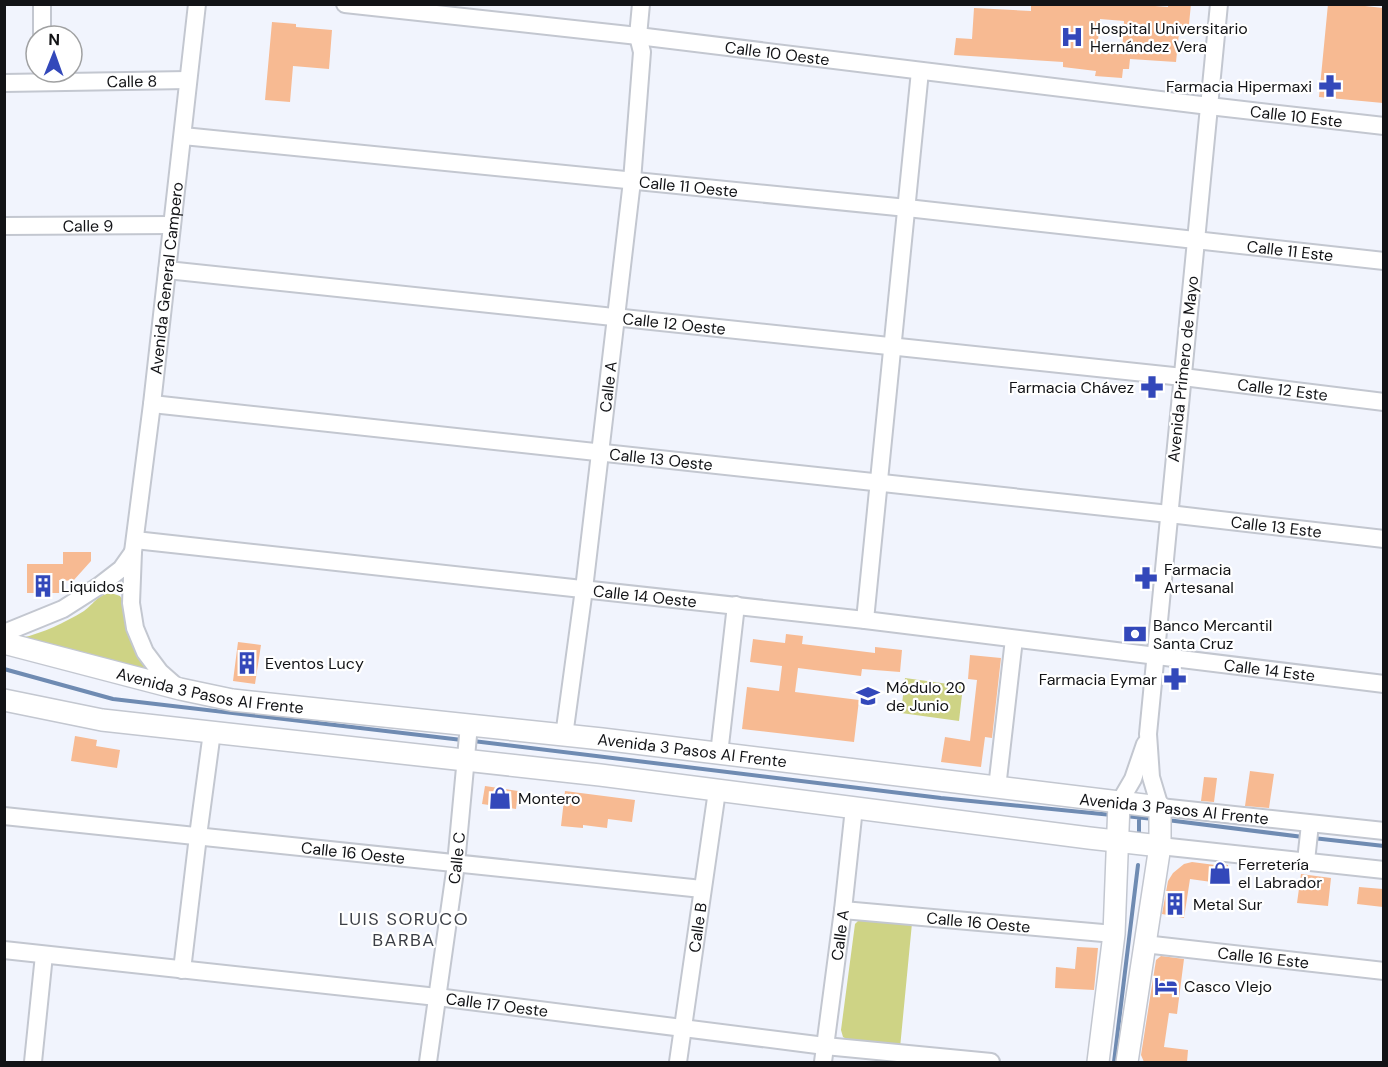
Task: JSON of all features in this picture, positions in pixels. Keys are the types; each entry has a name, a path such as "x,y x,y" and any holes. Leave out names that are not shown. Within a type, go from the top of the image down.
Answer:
{"main road":[{"name":"Avenida 3 Pasos Al Frente","path":"4,643 180,689 232,700 717,790 854,808 1119,819 1160,824"},
{"name":"Avenida 3 Pasos Al Frente","path":"4,700 102,720 212,732 468,743 564,735 997,788 1119,819 1160,824"},
{"path":"1098,1062 1114,934 1119,819"},
{"path":"1127,1062 1160,824"}],"street":[{"path":"42,4 42,24"},
{"name":"Avenida General Campero","path":"180,689 160,672 145,652 135,628 131,603 134,546 197,4"},
{"name":"Calle 10 Oeste","path":"345,4 638,36 1209,106"},
{"name":"Calle A","path":"564,735 584,588 632,181 642,52 638,36 641,4"},
{"name":"Avenida Primero de Mayo","path":"1160,824 1151,777 1148,734 1219,4"},
{"path":"865,620 920,71"},
{"name":"Calle 8","path":"84,78 188,80"},
{"name":"Calle 8","path":"4,83 24,80"},
{"name":"Calle 10 Este","path":"1209,106 1383,126"},
{"name":"Calle 11 Oeste","path":"183,136 907,208 1196,240"},
{"name":"Calle 9","path":"4,226 172,225"},
{"name":"Calle 11 Este","path":"1196,240 1383,261"},
{"name":"Calle 12 Oeste","path":"167,270 1183,377"},
{"name":"Calle 12 Este","path":"1183,377 1383,402"},
{"name":"Calle 13 Oeste","path":"152,404 1169,514"},
{"name":"Calle 13 Este","path":"1169,514 1383,539"},
{"path":"4,633 63,609 99,586 121,568 134,546"},
{"name":"Calle 14 Oeste","path":"134,546 584,588 865,620 1155,657"},
{"path":"719,754 736,605"},
{"path":"997,788 1014,639"},
{"name":"Calle 14 Este","path":"1155,657 1383,684"},
{"path":"182,970 212,732"},
{"name":"Avenida Primero de Mayo","path":"1119,819 1148,734"},
{"name":"Calle C","path":"428,1062 456,864 468,743"},
{"name":"Calle B","path":"678,1062 717,790"},
{"name":"Calle A","path":"824,1054 854,808"},
{"name":"Calle 16 Oeste","path":"4,816 702,889"},
{"name":"Avenida 3 Pasos Al Frente","path":"1160,824 1308,840 1383,831"},
{"name":"Avenida 3 Pasos Al Frente","path":"1160,824 1308,840 1383,870"},
{"name":"Calle 16 Oeste","path":"843,910 1114,934"},
{"name":"Calle 16 Este","path":"1144,944 1383,971"},
{"name":"Calle 17 Oeste","path":"4,950 437,997 682,1028 824,1054 991,1062"},
{"path":"33,1062 44,955"}],"green space":[{"path":"111,593 120,596 124,602 156,675 21,638 61,623 84,611 99,597"},
{"path":"905,678 963,686 959,721 901,713"},
{"path":"864,917 912,923 900,1048 850,1041 843,1037 841,1030 855,924"}],"building":[{"name":"Hospital Universitario Hernández Vera","path":"1031,4 1129,4 1168,7 1168,4 1191,4 1188,34 1179,33 1176,62 1130,59 1129,69 1123,69 1122,78 1095,76 1096,71 1063,67 1063,62 954,55 956,38 972,39 974,8 1031,11","holes":["1100,19 1124,21 1122,54 1097,52"]},
{"path":"1328,4 1383,8 1383,103 1319,97"},
{"path":"272,22 332,30 329,69 293,66 290,102 265,100"},
{"path":"63,552 91,552 91,561 73,581 59,580 59,593 27,593 27,564 63,564"},
{"path":"786,634 803,636 802,644 875,653 875,647 902,650 900,672 862,669 861,676 798,668 795,692 859,700 854,742 742,729 747,687 779,691 782,666 750,662 753,639 785,643"},
{"name":"Eventos Lucy","path":"238,642 261,645 255,684 233,681"},
{"path":"970,655 1001,658 992,738 985,737 981,767 941,762 945,737 970,741 977,680 968,679"},
{"path":"75,736 97,740 96,746 120,750 117,768 71,761"},
{"path":"1250,771 1274,774 1269,808 1245,806"},
{"path":"1204,777 1217,778 1214,802 1201,801"},
{"name":"Montero","path":"485,786 518,791 516,809 482,804"},
{"path":"565,791 635,800 632,822 608,819 607,828 583,825 583,828 561,826"},
{"path":"1192,862 1228,865 1226,884 1190,879 1184,918 1162,914 1168,881 1173,873 1184,864"},
{"path":"1301,874 1331,878 1328,906 1297,903"},
{"path":"1359,887 1383,889 1383,907 1357,904"},
{"path":"1077,947 1098,948 1094,990 1055,988 1056,967 1075,969"},
{"path":"1161,956 1184,959 1177,1014 1169,1013 1164,1047 1188,1050 1187,1062 1144,1062 1141,1055 1156,960"}],"waterway":[{"path":"4,669 113,699 462,740"},
{"path":"473,741 941,798 1112,815"},
{"path":"1125,816 1154,819"},
{"path":"1139,818 1139,836"},
{"path":"1167,820 1303,837"},
{"path":"1313,838 1384,846"},
{"path":"1114,1062 1138,865"}],"place":[{"name":"Hospital Universitario Hernández Vera","path":"1072,37"},
{"name":"Farmacia Hipermaxi","path":"1330,86"},
{"name":"Farmacia Chávez","path":"1152,387"},
{"name":"Farmacia Artesanal","path":"1146,578"},
{"name":"Liquidos","path":"43,586"},
{"name":"Banco Mercantil Santa Cruz","path":"1135,634"},
{"name":"Eventos Lucy","path":"247,663"},
{"name":"Farmacia Eymar","path":"1175,679"},
{"name":"Módulo 20 de Junio","path":"868,696"},
{"name":"Montero","path":"500,798"},
{"name":"Ferretería el Labrador","path":"1220,873"},
{"name":"Metal Sur","path":"1175,904"},
{"name":"Casco VIejo","path":"1166,986"}],"district":[{"name":"LUIS SORUCO BARBA","path":"404,929"}]}
